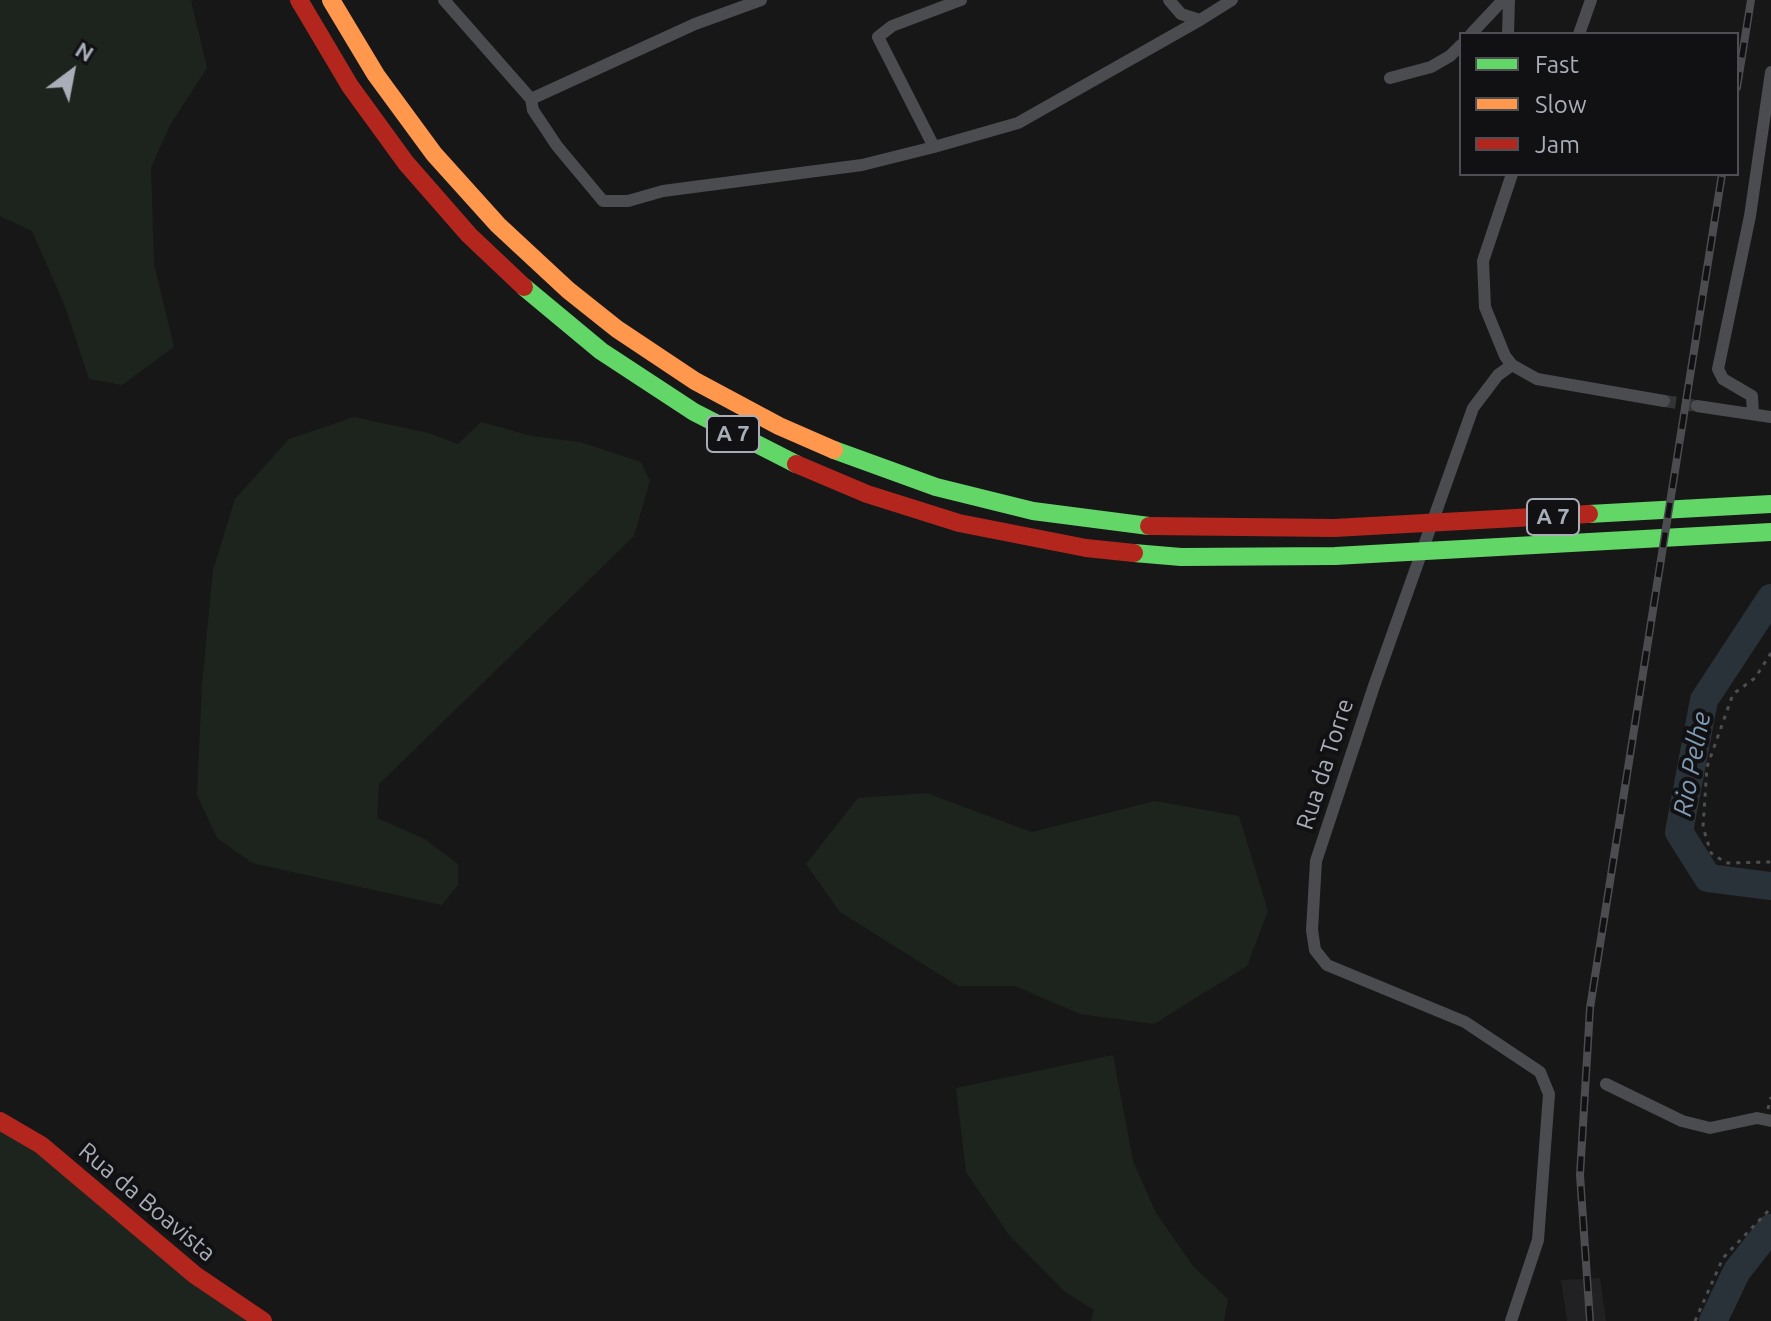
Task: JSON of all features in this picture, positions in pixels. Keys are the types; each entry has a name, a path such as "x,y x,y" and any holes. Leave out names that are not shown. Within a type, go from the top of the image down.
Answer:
{"main road":[{"name":"A 7","path":"299,0 332,59 386,138 426,188 492,258 601,351 721,428 798,466 867,494 959,523 1022,537 1149,555 1335,556 1771,532"},
{"name":"A 7","path":"331,0 364,56 413,128 455,179 521,247 630,338 695,381 751,412 875,467 936,487 1033,511 1164,528 1334,528 1771,504"},
{"name":"Rua da Boavista","path":"0,1121 41,1145 195,1275 263,1321"}],"street":[{"path":"444,0 531,99 533,110 557,146 603,201 628,201 663,191 862,165 1018,123 1232,0"},
{"path":"531,99 695,24 761,0"},
{"path":"934,147 878,37 892,26 961,0"},
{"path":"1169,0 1181,14 1200,20"},
{"path":"1473,32 1506,0"},
{"path":"1506,0 1508,32"},
{"path":"1580,32 1591,0"},
{"path":"1390,78 1431,67 1459,47"},
{"path":"1753,414 1752,396 1723,379 1718,369 1750,216 1771,72"},
{"path":"1511,176 1490,234 1483,271 1485,307 1500,347 1512,365 1537,379 1561,385 1664,401"},
{"name":"Rua da Torre","path":"1511,1321 1538,1240 1549,1094 1540,1072 1465,1022 1327,965 1315,950 1312,930 1316,861 1374,686 1473,408 1498,375 1512,365"},
{"path":"1697,406 1771,417"},
{"path":"1606,1084 1682,1121 1710,1128 1757,1118 1771,1121"}],"path":[{"path":"1771,653 1755,678 1733,694 1707,767 1703,827 1711,853 1726,863 1771,862"},
{"path":"1695,1321 1723,1258 1771,1208"}],"shaded area":[{"path":"0,0 191,0 207,68 170,125 151,168 154,264 174,347 122,385 89,379 65,306 32,231 0,216"},
{"path":"354,417 428,433 458,444 481,422 532,436 580,442 641,462 650,481 634,536 379,784 377,818 425,839 458,864 458,885 442,905 252,863 217,838 197,795 202,684 213,570 235,499 289,439"},
{"path":"926,793 1032,832 1155,801 1239,816 1268,911 1247,966 1154,1024 1080,1014 1015,986 958,986 840,912 806,864 858,798"},
{"path":"1113,1055 1133,1161 1156,1213 1193,1266 1228,1299 1224,1321 1091,1321 1094,1310 1065,1292 1009,1235 966,1172 956,1088"},
{"path":"0,1121 263,1321 0,1321"},
{"path":"1600,1278 1606,1321 1567,1321 1561,1280"}],"waterway":[{"name":"Rio Pelhe","path":"1771,598 1704,700 1679,832 1708,878 1771,886"},
{"name":"Rio Pelhe","path":"1713,1321 1737,1271 1771,1228"}],"tunnel":[{"path":"1664,401 1697,406"}],"railway":[{"path":"1739,75 1751,0"},
{"path":"1590,1321 1580,1175 1590,1008 1722,176"}],"traffic: fast":[{"path":"524,287 601,351 694,412 796,464"},
{"path":"834,450 936,487 1033,511 1149,526"},
{"path":"1589,514 1771,504"},
{"path":"1134,553 1181,557 1335,556 1771,532"}],"traffic: slow":[{"path":"331,0 376,75 434,154 498,225 568,290 617,329 695,381 779,426 834,450"}],"traffic: jam":[{"path":"299,0 350,86 406,163 469,235 524,287"},
{"path":"796,464 867,494 959,523 1086,548 1134,553"},
{"path":"1149,526 1334,528 1589,514"},
{"path":"0,1121 41,1145 195,1275 263,1321"}]}
